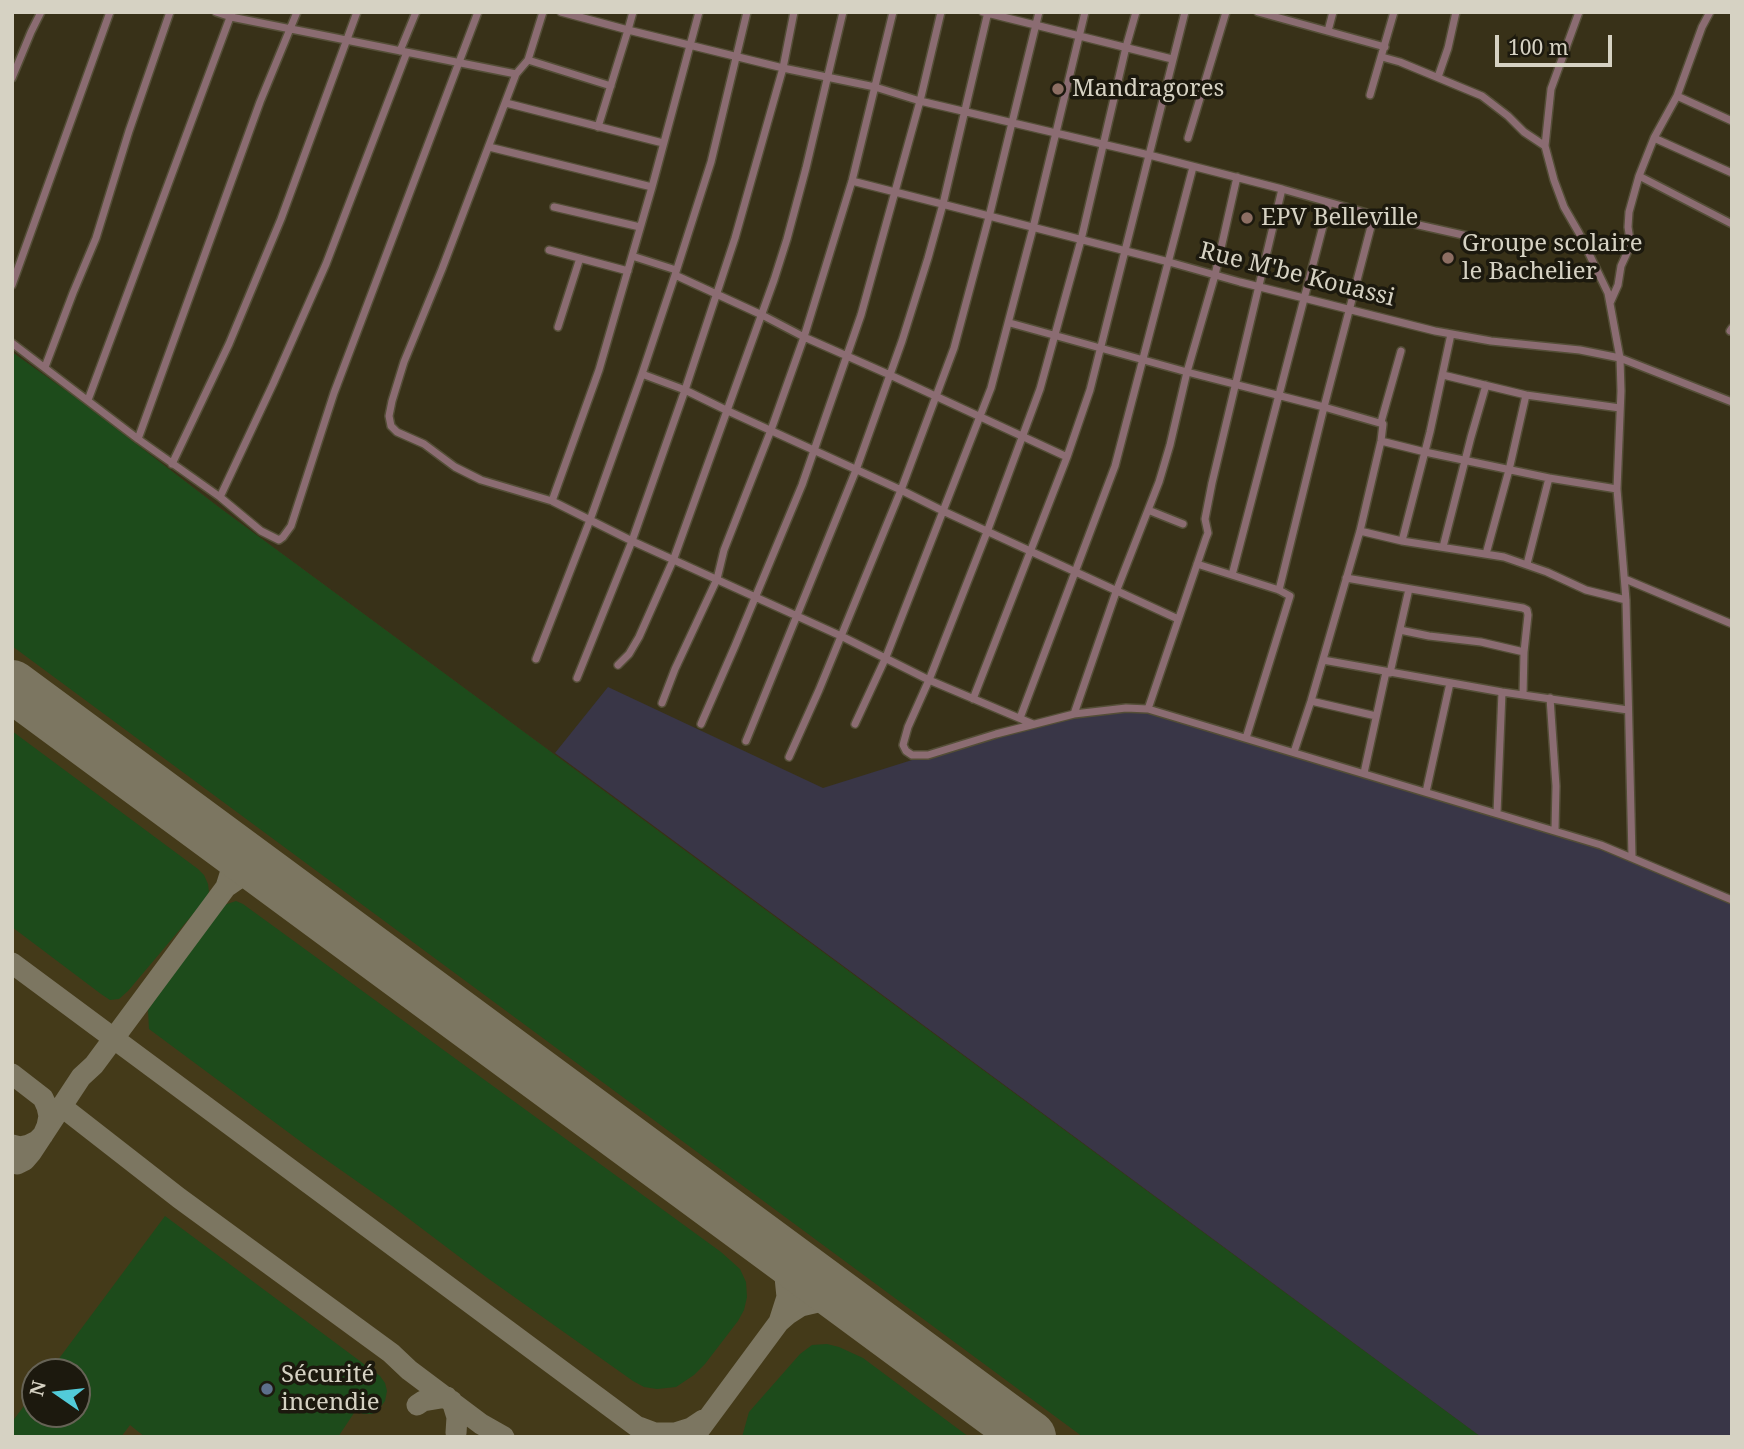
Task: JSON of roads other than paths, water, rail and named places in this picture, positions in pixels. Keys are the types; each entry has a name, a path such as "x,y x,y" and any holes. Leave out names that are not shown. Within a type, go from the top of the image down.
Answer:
{"street":[{"path":"12,78 41,12"},
{"path":"12,285 110,12"},
{"path":"45,367 96,238 170,12"},
{"path":"216,12 516,74"},
{"path":"138,439 260,102 297,12"},
{"path":"172,464 229,344 281,219 357,12"},
{"path":"220,497 278,373 345,216 416,12"},
{"path":"12,343 138,439 220,497 261,531 279,540 291,526 334,393 478,12"},
{"path":"543,12 528,60 516,74 404,362 389,416 391,426 397,432 424,444 455,467 481,480 552,501 632,541 886,657 929,680 1034,724"},
{"path":"561,12 783,68 875,87 920,101 1149,155 1374,215 1472,237"},
{"path":"598,127 633,12"},
{"path":"552,501 599,370 699,12"},
{"path":"536,659 590,520 676,272 714,150 747,12"},
{"path":"577,678 632,541 685,390 745,204 783,68 794,12"},
{"path":"618,665 639,638 674,558 762,315 790,227 843,12"},
{"path":"662,703 717,579 724,550 804,337 852,181 893,12"},
{"path":"701,724 802,485 861,315 896,192 941,12"},
{"path":"789,757 901,490 954,348 1039,12"},
{"path":"855,724 886,657 991,388 1010,323 1085,12"},
{"path":"1136,12 1081,240 1040,389 987,532 905,736 903,745 906,751 912,755 928,755 1074,714 1126,708 1148,709 1555,830 1632,857 1732,900"},
{"path":"973,699 1067,457 1090,390 1185,12"},
{"path":"1188,138 1226,12"},
{"path":"1258,12 1275,14 1385,47"},
{"path":"1328,31 1333,12"},
{"path":"1370,95 1394,12"},
{"path":"1438,77 1456,12"},
{"path":"1579,12 1551,89 1545,146 1564,207 1608,293 1620,358 1616,489 1626,600 1632,857"},
{"path":"1610,303 1618,285 1630,240 1629,212 1639,177 1654,138 1677,96 1710,12"},
{"path":"746,741 856,470 891,375 943,204 986,13 1172,59"},
{"path":"88,400 232,14"},
{"path":"1382,57 1482,96 1545,146"},
{"path":"528,60 611,86"},
{"path":"1677,96 1732,121"},
{"path":"506,103 663,143"},
{"path":"1654,138 1732,173"},
{"path":"489,147 652,187"},
{"path":"1020,719 1115,466 1193,167"},
{"path":"1074,714 1116,592 1159,482 1215,275 1237,177"},
{"path":"1639,177 1732,224"},
{"name":"Rue M'be Kouassi","path":"852,181 1451,334 1580,350 1620,358 1732,402"},
{"path":"1148,709 1208,533 1205,519 1282,189"},
{"path":"1232,575 1329,203"},
{"path":"554,207 640,228"},
{"path":"1279,590 1374,215"},
{"path":"549,250 628,271"},
{"path":"632,256 676,272 804,337 1067,457"},
{"path":"558,327 580,258"},
{"path":"1010,323 1381,422 1384,427 1360,531 1294,752"},
{"path":"1402,541 1451,334"},
{"path":"1381,422 1401,351"},
{"path":"642,374 685,390 1178,619"},
{"path":"1443,375 1526,395 1620,408"},
{"path":"1443,547 1486,385"},
{"path":"1486,554 1526,395"},
{"path":"1381,441 1509,470 1616,489"},
{"path":"1527,564 1549,478"},
{"path":"1148,510 1183,524"},
{"path":"1360,531 1402,541 1504,556 1586,590 1626,600"},
{"path":"1197,564 1279,590 1288,594 1290,600 1246,738"},
{"path":"1346,579 1527,610 1523,695"},
{"path":"1625,579 1732,624"},
{"path":"1364,773 1409,589"},
{"path":"1399,630 1480,642 1524,652"},
{"path":"1323,660 1502,692 1628,710"},
{"path":"1426,792 1450,683"},
{"path":"1497,813 1502,692"},
{"path":"1550,698 1556,786 1555,830"},
{"path":"1311,701 1376,716"}],"place":[{"name":"Mandragores","path":"1058,89"},
{"name":"EPV Belleville","path":"1247,218"},
{"name":"Groupe scolaire le Bachelier","path":"1448,258"},
{"name":"Sécurité incendie","path":"267,1389"}]}
